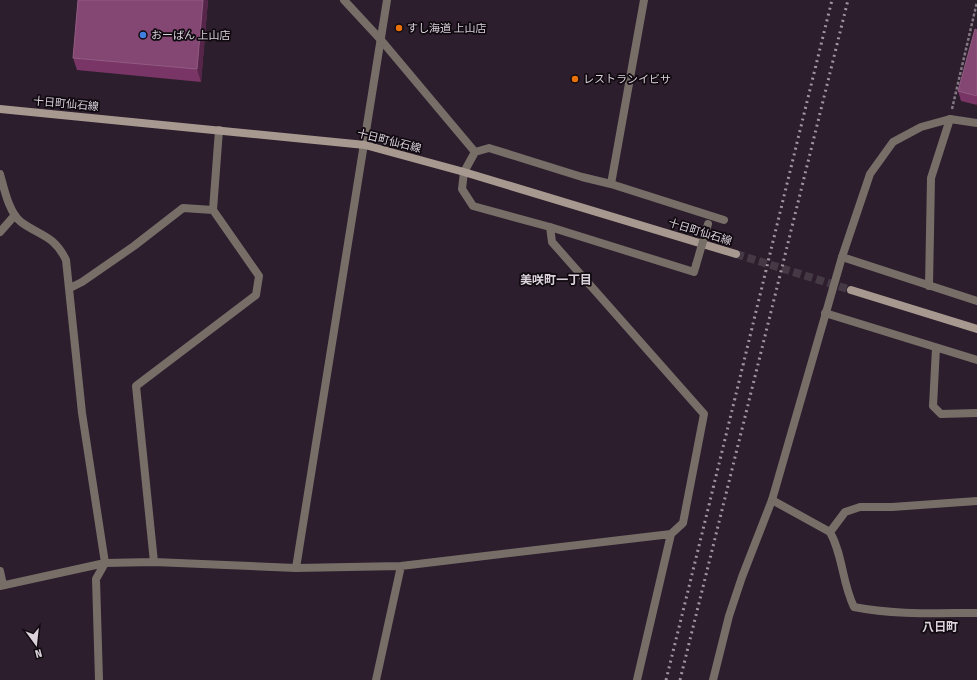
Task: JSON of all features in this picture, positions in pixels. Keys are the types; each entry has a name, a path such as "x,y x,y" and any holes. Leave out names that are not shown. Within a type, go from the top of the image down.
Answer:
{"main road":[{"name":"十日町仙石線","path":"0,109 365,145 464,172 736,254"},
{"path":"851,290 977,328"}],"street":[{"path":"344,0 381,40 475,152"},
{"path":"296,568 388,0"},
{"path":"611,184 644,0"},
{"path":"713,680 729,616 772,500 825,313 870,174 893,142 921,127 950,119 977,123"},
{"path":"929,286 931,178 950,119"},
{"path":"154,562 136,386 256,295 259,276 213,210 219,130"},
{"path":"708,220 694,272 550,227 474,206 462,189 464,172 475,152 489,148 582,178 611,184 708,220 724,220"},
{"path":"0,174 8,202 20,222 45,235 61,249 66,260 82,413 105,563 96,579 99,680"},
{"path":"70,288 82,282 134,246 183,208 213,210"},
{"path":"0,232 15,215"},
{"path":"550,227 552,242 704,414 683,523 671,534 637,680"},
{"path":"842,258 977,301"},
{"path":"825,313 977,360"},
{"path":"936,348 933,406 942,414 977,413"},
{"path":"772,500 830,532 835,540 848,595 854,606 870,610 927,614 977,613"},
{"path":"830,532 845,512 860,507 892,507 977,501"},
{"path":"0,571 1,585 105,563 154,562 296,568 401,566 671,534"},
{"path":"376,680 401,566"}],"path":[{"path":"950,119 977,2"}],"building":[{"name":"おーばん 上山店","path":"78,0 203,0 197,69 73,58"},
{"path":"975,29 977,30 977,96 958,91"}],"tunnel":[{"path":"736,254 851,290"}],"railway":[{"path":"666,680 832,0"},
{"path":"680,680 848,0"}],"place":[{"name":"すし海道 上山店","path":"399,28"},
{"name":"おーばん 上山店","path":"143,35"},
{"name":"レストランイビサ","path":"575,79"}],"district":[{"name":"美咲町一丁目","path":"556,280"},
{"name":"八日町","path":"940,627"}]}
